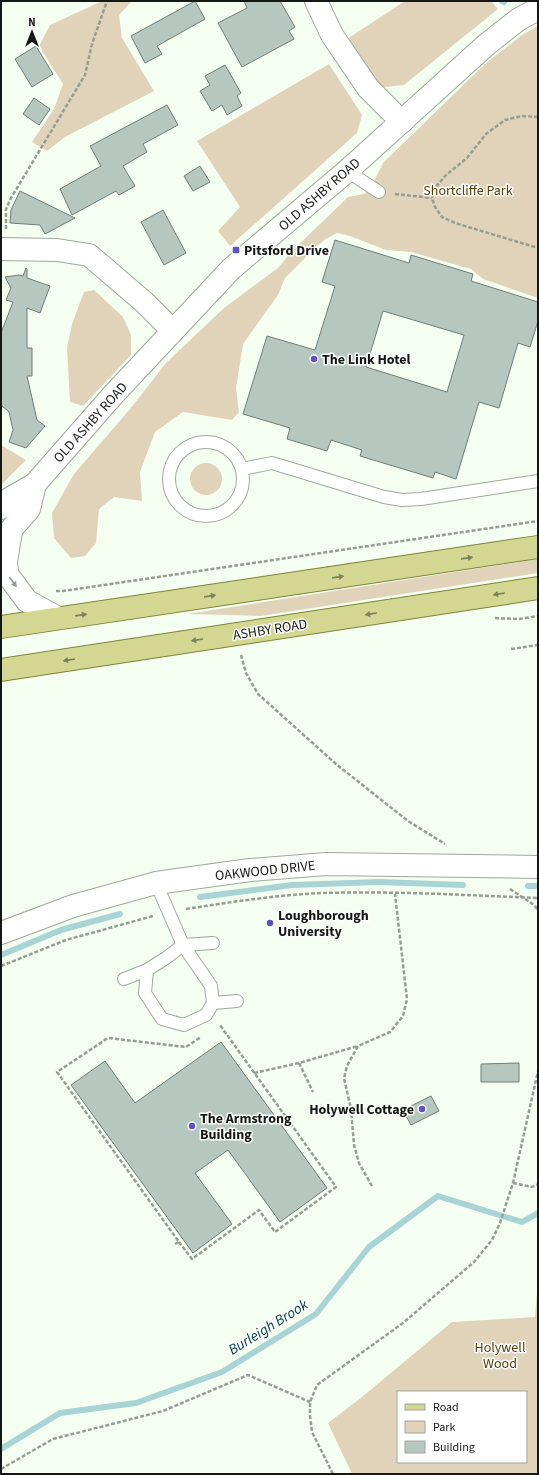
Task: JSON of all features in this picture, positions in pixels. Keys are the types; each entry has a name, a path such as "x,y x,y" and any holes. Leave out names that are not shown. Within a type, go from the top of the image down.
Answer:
{"main road":[{"path":"1,627 538,548"},
{"name":"ASHBY ROAD","path":"1,670 538,588"}],"street":[{"path":"316,1 332,35 368,88 402,122"},
{"name":"OLD ASHBY ROAD","path":"1,508 9,499 35,484 113,395 231,269 347,171 486,45 519,19 538,9"},
{"path":"3,249 57,250 89,255 144,302 173,331"},
{"name":"OLD ASHBY ROAD","path":"6,536 29,509 35,484"},
{"path":"6,536 6,562 8,574 27,601 58,618"},
{"name":"OAKWOOD DRIVE","path":"1,933 73,906 156,883 250,870 326,864 538,867"}],"lane":[{"path":"347,171 379,192"},
{"path":"210,442 225,447 238,460 242,469 244,478 240,495 230,508 215,516 199,516 184,510 173,498 170,490 169,474 174,459 183,450 194,444 210,442"},
{"path":"242,469 272,463 384,497 402,500 421,499 538,481"},
{"path":"147,970 145,993 162,1019 184,1025 206,1015 213,1003 211,986 183,945 156,883"},
{"path":"124,979 147,970 183,945 212,943"},
{"path":"213,1003 237,1001"}],"path":[{"path":"3,249 6,209 11,198 85,75 92,44 107,1"},
{"path":"538,117 522,116 505,120 492,129 486,134 467,158 446,175 435,188 432,198 435,207 442,217 455,223 538,248"},
{"path":"379,192 432,198"},
{"path":"49,591 63,591 538,521"},
{"path":"236,635 246,673 258,694 336,764 408,821 447,846"},
{"path":"511,649 538,645"},
{"path":"506,886 523,897 538,910"},
{"path":"1,966 66,940 135,920 168,912 266,897 322,893 538,898"},
{"path":"254,1073 299,1063 358,1046 390,1032 403,1016 407,999 395,894"},
{"path":"203,1036 186,1047 108,1038 57,1072 192,1259 259,1210 275,1232 336,1187 220,1025 215,1028"},
{"path":"358,1046 347,1066 344,1078 351,1109 354,1145 359,1163 372,1186"},
{"path":"299,1063 313,1092"},
{"path":"334,1474 312,1432 310,1402 317,1385 403,1323 474,1262 492,1240 500,1223 513,1183 538,1071"},
{"path":"513,1183 532,1188 538,1184"},
{"path":"175,1244 179,1242"},
{"path":"1,1469 53,1439 162,1411 248,1375 310,1402"}],"green space":[{"path":"102,1 132,1 119,15 122,38 154,91 65,137 47,151 32,142 54,109 63,84 39,46 50,25"},
{"path":"405,1 491,1 498,9 404,85 376,88 344,41"},
{"name":"Shortcliffe Park","path":"538,26 538,298 483,279 471,269 411,252 386,250 350,236 337,233 324,240 285,278 278,295 243,344 236,388 239,412 232,420 183,412 155,432 140,472 142,501 114,497 99,509 96,543 85,556 71,558 54,538 52,513 74,474 130,409 166,363 224,308 278,268 292,251 348,197 364,194 375,183 374,181 383,163 485,64 522,35"},
{"path":"329,64 362,115 357,133 230,246 218,231 240,207 197,141"},
{"path":"94,290 123,317 131,335 131,355 83,406 70,402 67,348 72,324 84,292"},
{"path":"1,445 26,460 1,485"},
{"path":"206,463 215,466 219,470 222,479 219,488 215,492 206,495 197,492 193,488 190,479 193,470 197,466"},
{"path":"538,559 538,573 261,616 187,614"},
{"name":"Holywell Wood","path":"538,1280 538,1474 352,1474 328,1423 362,1397 452,1322 535,1317"}],"building":[{"path":"195,1 205,19 157,46 162,54 145,63 131,36"},
{"path":"244,1 280,1 295,27 289,31 294,39 242,67 218,23 247,8"},
{"path":"36,46 53,74 32,87 15,59"},
{"path":"225,65 241,93 237,96 242,106 227,115 222,105 212,111 200,91 210,85 205,76"},
{"path":"34,98 50,109 39,125 23,114"},
{"path":"167,105 178,125 143,144 147,152 123,166 135,186 119,195 116,191 72,215 60,189 101,166 90,146"},
{"path":"200,166 210,182 193,191 184,176"},
{"path":"20,191 75,218 45,234 40,225 10,223 11,210"},
{"path":"163,210 186,253 164,265 141,222"},
{"name":"The Link Hotel","path":"335,240 409,263 411,255 473,274 471,281 538,302 538,321 530,347 518,343 499,408 479,402 456,479 435,472 433,478 360,456 362,450 331,440 327,451 287,439 290,428 243,414 267,336 315,350 335,286 322,282","holes":["383,311 464,335 447,392 366,367"]},
{"path":"26,268 27,278 50,286 40,313 27,308 27,348 32,348 32,376 27,376 37,420 45,426 26,448 9,442 13,430 9,412 1,405 1,333 13,302 6,300 11,288 5,277 19,275 23,276"},
{"name":"The Armstrong Building","path":"221,1042 327,1188 280,1222 228,1150 195,1173 232,1224 193,1253 71,1085 105,1061 135,1103"},
{"path":"519,1063 519,1082 481,1082 481,1064"},
{"name":"Holywell Cottage","path":"431,1096 439,1111 411,1125 403,1110"}],"waterway":[{"path":"200,897 292,885 379,882 463,885"},
{"path":"528,886 538,886"},
{"path":"1,955 61,930 120,914"},
{"name":"Burleigh Brook","path":"1,1449 60,1413 136,1403 222,1372 316,1314 369,1247 438,1196 522,1222 538,1213"}],"place":[{"name":"Pitsford Drive","path":"236,250"},
{"name":"The Link Hotel","path":"314,359"},
{"name":"Loughborough University","path":"270,923"},
{"name":"Holywell Cottage","path":"422,1109"},
{"name":"The Armstrong Building","path":"192,1126"}]}
